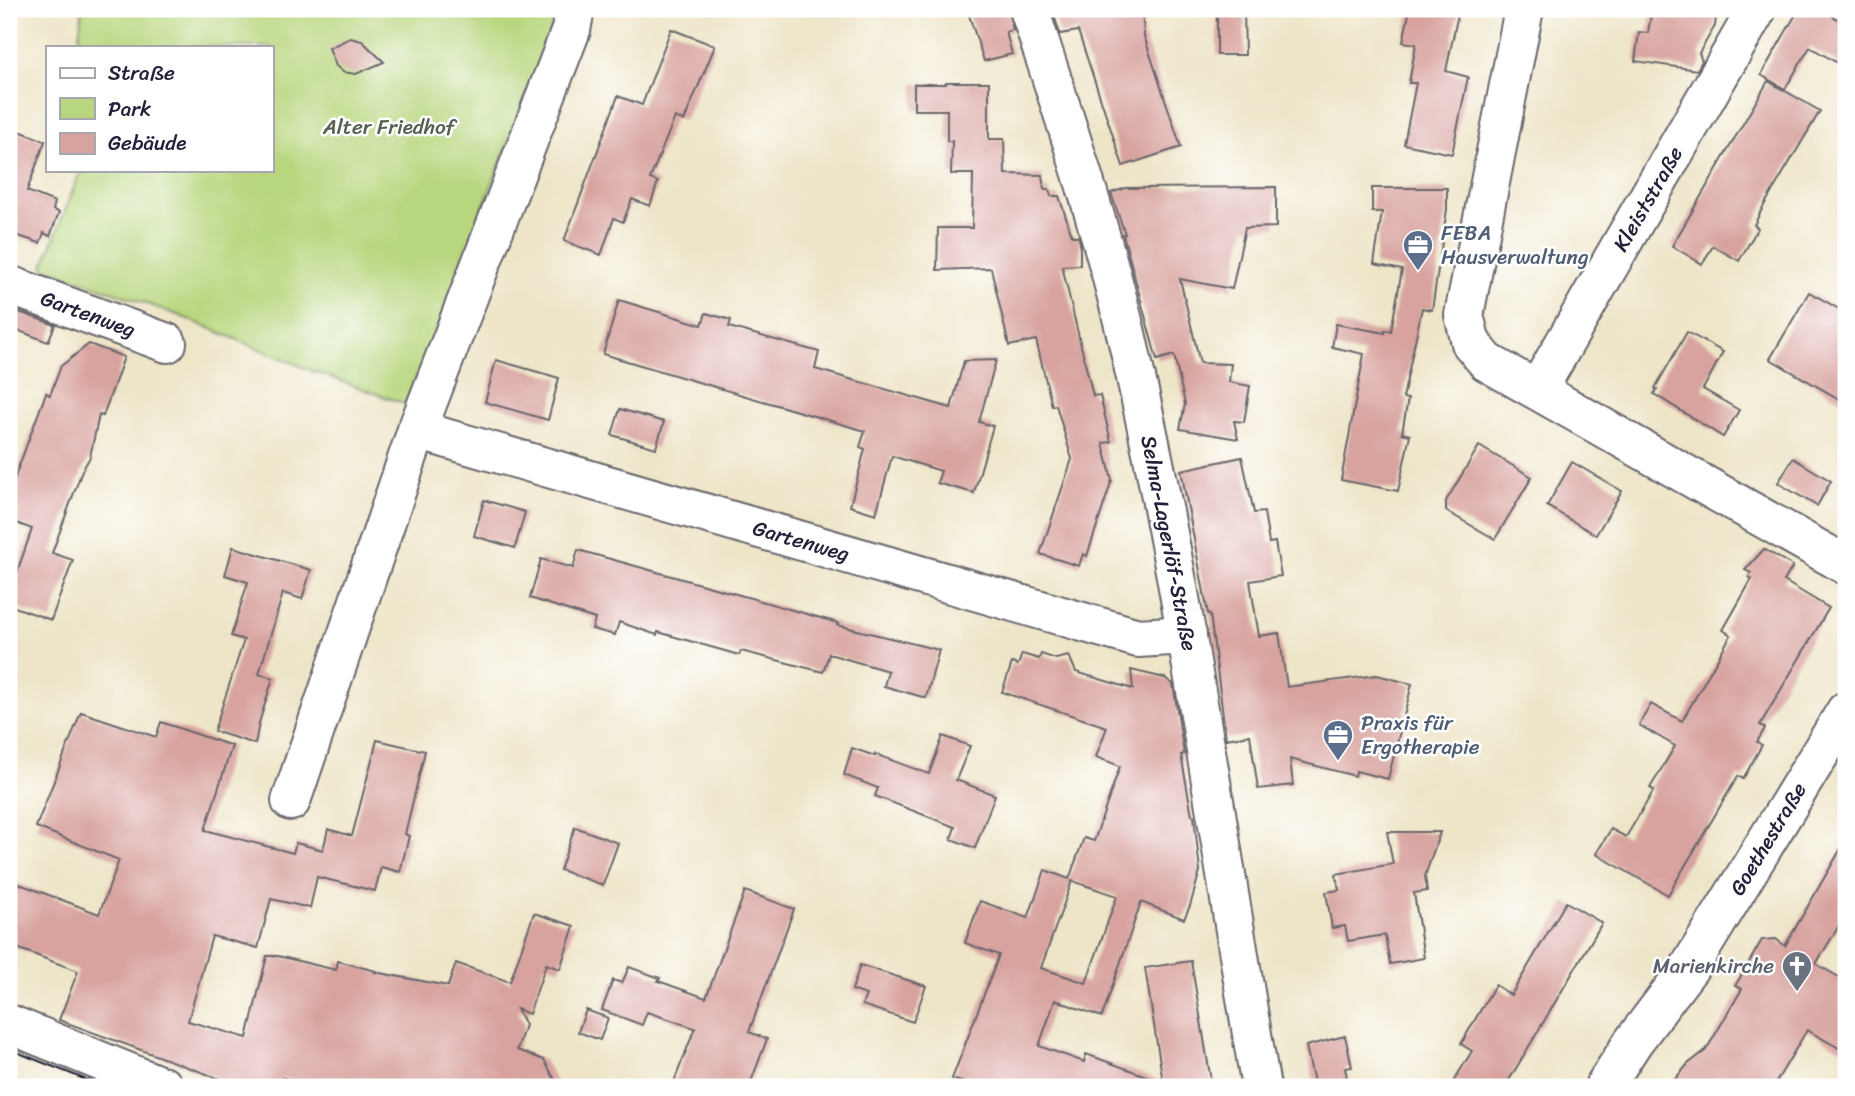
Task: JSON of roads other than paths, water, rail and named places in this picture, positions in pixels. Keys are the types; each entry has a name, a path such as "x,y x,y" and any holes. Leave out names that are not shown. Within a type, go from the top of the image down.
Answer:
{"street":[{"path":"291,801 417,430 571,30 575,9"},
{"name":"Selma-Lagerlöf-Straße","path":"1029,9 1074,145 1132,357 1187,635 1261,1087"},
{"path":"1524,9 1464,314 1471,343 1487,362 1846,565"},
{"name":"Kleiststraße","path":"1538,389 1757,9"},
{"name":"Gartenweg","path":"9,285 167,343"},
{"name":"Gartenweg","path":"417,430 1138,638 1187,635"},
{"name":"Goethestraße","path":"1604,1087 1633,1042 1689,968 1846,711"},
{"name":"Goethestraße","path":"1635,1087 1656,1052 1689,968"},
{"path":"9,1024 164,1087"}],"tram line":[{"path":"9,1049 104,1087"}],"place":[{"name":"FEBA Hausverwaltung","path":"1418,272"},
{"name":"Praxis für Ergotherapie","path":"1338,762"},
{"name":"Marienkirche","path":"1797,993"}],"park label":[{"name":"Alter Friedhof","path":"389,127"}]}
